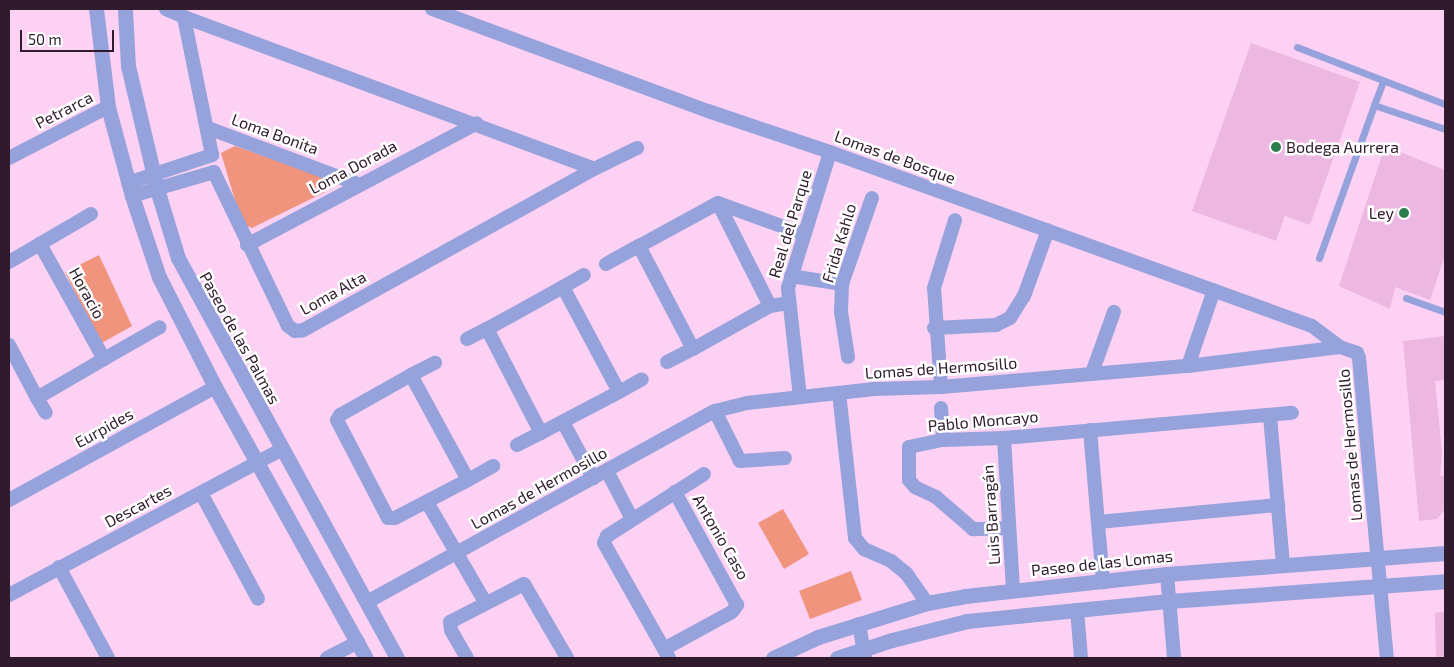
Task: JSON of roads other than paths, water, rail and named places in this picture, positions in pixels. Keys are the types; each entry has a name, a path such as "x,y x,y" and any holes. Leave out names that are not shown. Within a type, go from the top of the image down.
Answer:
{"street":[{"path":"96,9 108,107 130,189 159,277 215,387 259,462 366,658"},
{"name":"Paseo de las Palmas","path":"125,9 128,66 168,230 190,284 397,658"},
{"path":"166,9 476,123 594,169"},
{"name":"Lomas de Bosque","path":"432,9 708,112 830,152 1312,326 1340,347"},
{"name":"Loma Alta","path":"156,182 209,158 212,150 184,17"},
{"name":"Petrarca","path":"9,158 108,107"},
{"name":"Loma Dorada","path":"247,245 358,184 476,123"},
{"name":"Loma Bonita","path":"208,128 358,184"},
{"name":"Loma Alta","path":"130,189 156,182 214,172 247,245 288,326 294,331 303,330 594,169 637,148"},
{"name":"Real del Parque","path":"800,397 788,304 791,276 830,152"},
{"name":"Frida Kahlo","path":"848,358 841,312 842,284 872,198"},
{"path":"718,203 770,306"},
{"path":"606,264 718,203 803,234"},
{"path":"9,262 91,214"},
{"path":"941,387 934,328 934,288 955,220"},
{"path":"934,328 996,325 1010,318 1024,296 1048,230"},
{"name":"Horacio","path":"40,244 104,359"},
{"path":"639,246 693,349"},
{"path":"467,339 584,275"},
{"path":"791,276 842,284"},
{"path":"563,287 619,392"},
{"path":"1188,366 1214,290"},
{"path":"667,362 770,306 788,304"},
{"path":"1092,373 1114,312"},
{"path":"37,398 160,327"},
{"path":"487,329 541,433"},
{"path":"9,345 46,413"},
{"name":"Lomas de Hermosillo","path":"367,602 458,554 715,411 747,403 839,393 941,387 1188,366 1340,347 1357,353 1359,358 1378,559"},
{"path":"435,363 340,415 337,420 388,518 395,518 494,466"},
{"path":"411,375 468,480"},
{"path":"517,445 642,379"},
{"name":"Eurpides","path":"9,500 215,387"},
{"path":"839,393 855,538 864,549 891,561 906,573 927,603"},
{"path":"941,408 943,440"},
{"path":"715,411 740,462 785,458"},
{"name":"Pablo Moncayo","path":"1009,528 973,529 936,497 912,484 909,447 943,440 1004,438 1292,413"},
{"path":"1270,416 1283,565"},
{"path":"563,422 593,478"},
{"path":"1090,430 1103,582"},
{"name":"Luis Barragán","path":"1004,438 1013,590"},
{"name":"Descartes","path":"9,595 282,449"},
{"path":"607,471 632,519"},
{"name":"Antonio Caso","path":"675,492 737,605 732,612 667,654 604,543 608,536 632,519 675,492 704,474"},
{"path":"201,493 258,599"},
{"path":"427,502 485,602"},
{"path":"1098,522 1278,505"},
{"name":"Paseo de las Lomas","path":"773,658 818,637 927,603 1013,590 1167,574 1445,553"},
{"path":"1378,559 1387,658"},
{"path":"59,567 108,658"},
{"path":"1167,574 1174,658"},
{"path":"837,658 864,653 967,621 1169,601 1445,581"},
{"path":"468,658 451,630 450,622 485,602 524,584 567,658"},
{"path":"1077,610 1081,658"},
{"path":"860,624 864,653"},
{"path":"327,658 358,642"}],"lane":[{"path":"1297,47 1383,82 1445,104"},
{"path":"1319,258 1383,82"},
{"path":"1374,105 1445,129"},
{"path":"1406,298 1445,312"}],"place":[{"name":"Bodega Aurrera","path":"1276,147"},
{"name":"Ley","path":"1404,213"}]}
